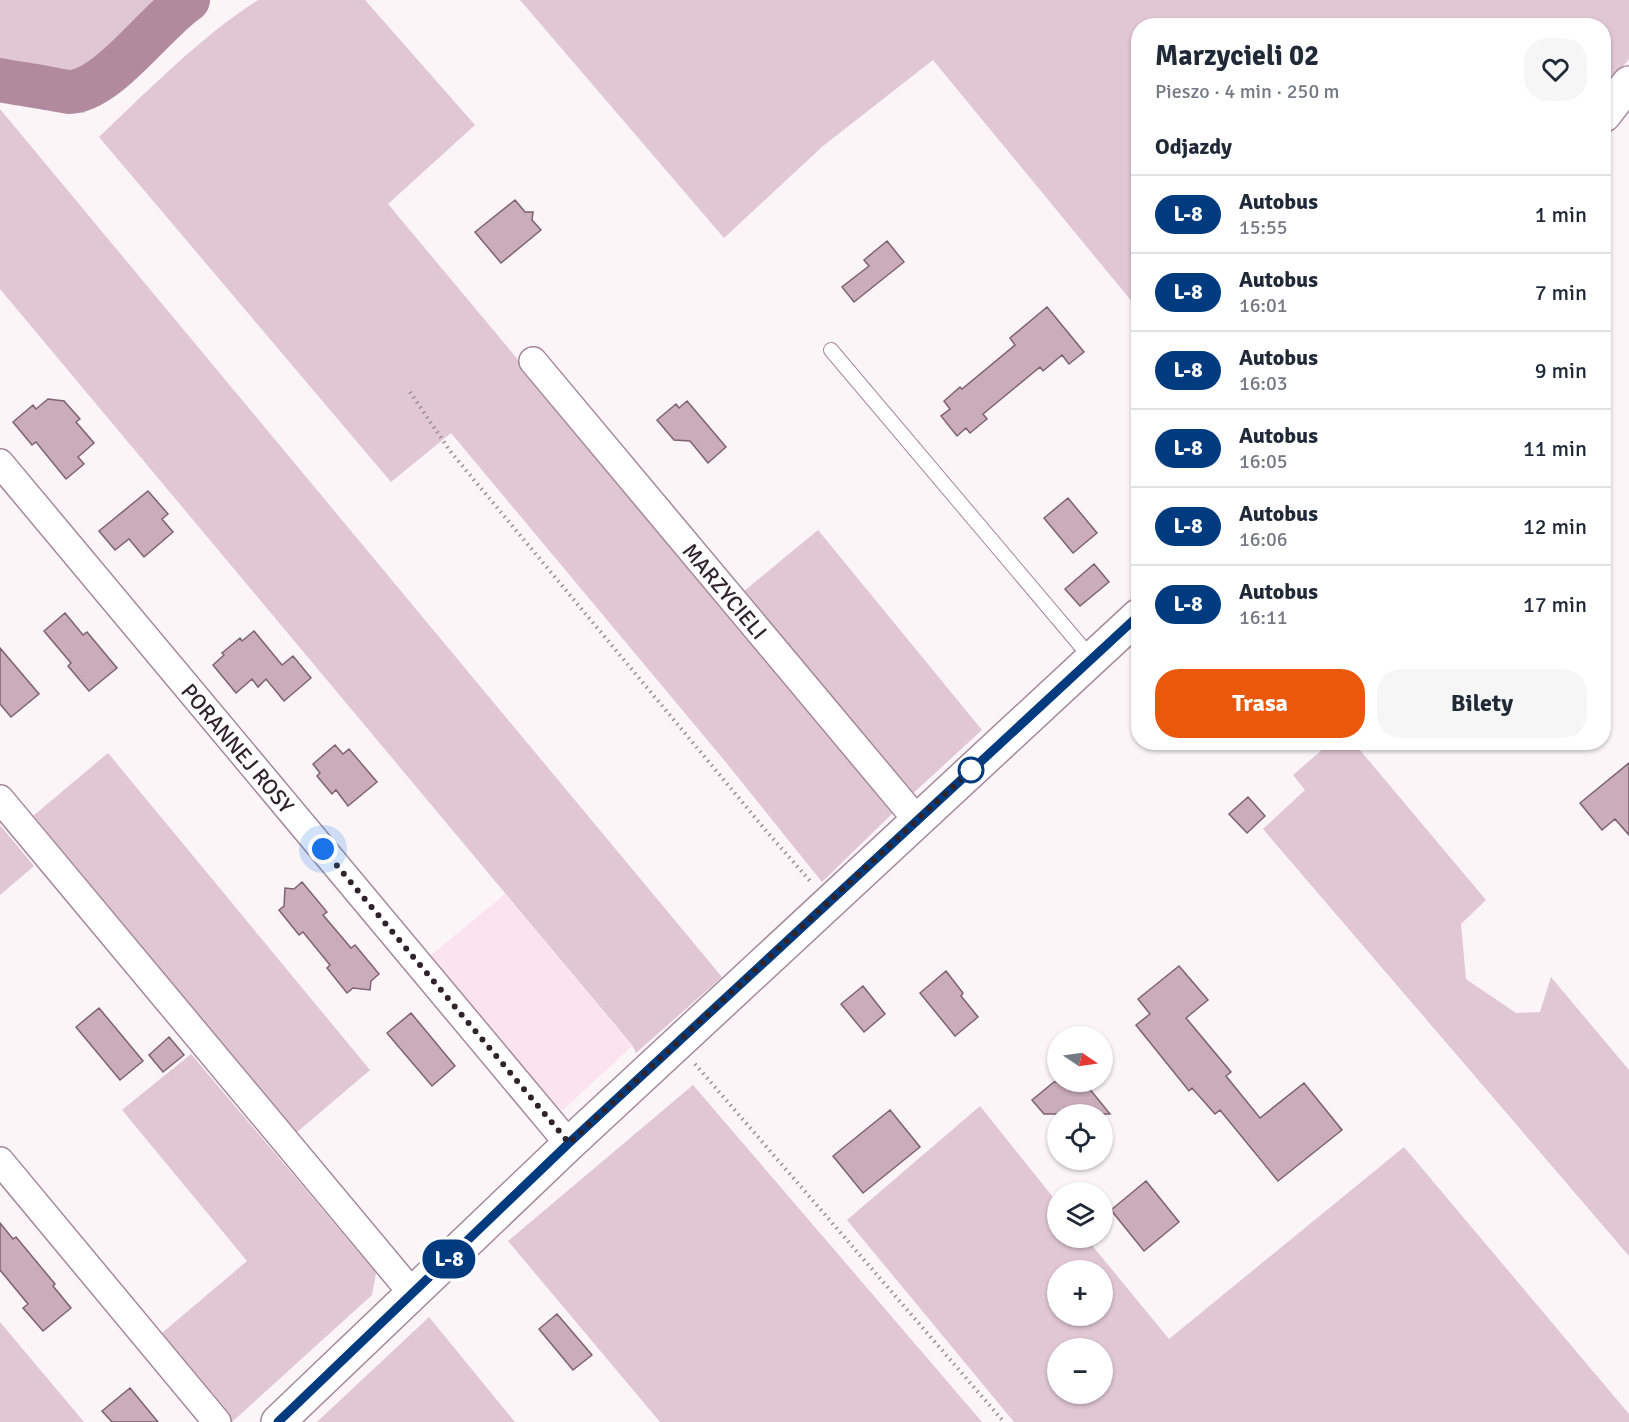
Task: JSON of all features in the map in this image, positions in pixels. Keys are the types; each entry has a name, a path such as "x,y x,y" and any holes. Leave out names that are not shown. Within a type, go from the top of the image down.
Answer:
{"street":[{"path":"1611,106 1629,83"},
{"name":"MARZYCIELI","path":"533,361 917,820"},
{"name":"PORANNEJ ROSY","path":"0,463 569,1143"},
{"path":"278,1422 569,1143 1131,623"},
{"path":"0,799 413,1294"},
{"path":"0,1161 217,1422"}],"lane":[{"path":"831,350 1092,659"}],"path":[{"path":"410,392 450,451 768,833 829,902"},
{"path":"677,1043 1004,1422"}],"shaded area":[{"path":"0,0 160,0 74,77 85,113 0,100"},
{"path":"258,0 365,0 475,125 388,204 895,811 822,882 729,766 451,433 391,482 99,137 195,47"},
{"path":"520,0 1629,0 1629,59 1611,81 1611,18 1131,18 1131,300 933,60 823,146 724,238"},
{"path":"0,109 722,977 636,1053 632,1045 0,289"},
{"path":"818,530 982,730 908,798 738,596"},
{"path":"1322,750 1360,750 1486,900 1461,924 1466,979 1516,1013 1540,1012 1551,977 1629,1070 1629,1256 1263,829 1305,790 1293,775"},
{"path":"108,753 370,1070 296,1133 33,816"},
{"path":"0,825 34,866 0,895"},
{"path":"505,894 632,1046 561,1112 430,956"},
{"path":"191,1054 376,1273 372,1295 232,1422 162,1333 247,1261 122,1110"},
{"path":"693,1085 982,1422 660,1422 508,1241"},
{"path":"980,1106 1047,1190 1047,1248 1094,1248 1104,1260 1047,1260 1047,1326 1113,1326 1113,1271 1169,1339 1404,1147 1629,1414 1629,1422 1014,1422 847,1220"},
{"path":"429,1317 515,1422 317,1422"},
{"path":"0,1322 84,1422 0,1422"}],"building":[{"path":"515,200 525,212 533,212 532,220 541,230 501,263 475,232"},
{"path":"887,241 904,262 854,302 842,287 869,266 864,260"},
{"path":"1047,307 1084,352 1069,364 1062,355 1043,371 1040,367 983,414 987,419 970,433 966,428 957,436 941,416 950,409 944,401 1015,345 1010,338"},
{"path":"48,399 64,401 80,419 76,422 94,443 78,457 84,464 66,479 36,442 32,445 13,422 33,405 36,409"},
{"path":"687,401 726,447 708,463 690,441 674,440 657,420 676,404 679,408"},
{"path":"148,491 168,514 162,519 173,532 144,557 129,539 115,550 99,531"},
{"path":"1068,498 1097,533 1073,553 1044,518"},
{"path":"1094,564 1109,582 1080,606 1065,589"},
{"path":"65,613 83,635 87,632 117,668 89,691 68,666 71,663 44,631"},
{"path":"254,631 282,665 293,656 311,678 284,701 266,679 258,687 252,679 236,693 213,665 224,655 222,653 240,638 242,641"},
{"path":"0,648 39,694 11,717 0,704"},
{"path":"335,745 343,754 349,749 377,782 348,806 336,790 332,794 317,776 320,773 313,764"},
{"path":"1629,763 1629,835 1615,819 1602,830 1580,803"},
{"path":"1248,797 1265,816 1247,833 1229,814"},
{"path":"302,882 327,912 323,915 351,948 355,945 379,974 371,981 370,990 353,988 347,993 327,968 330,965 303,932 299,935 279,910 284,906 285,888 294,889"},
{"path":"1179,966 1208,1000 1186,1018 1231,1072 1226,1076 1260,1118 1304,1083 1342,1130 1278,1181 1220,1110 1215,1114 1192,1088 1189,1091 1136,1025 1150,1014 1138,999"},
{"path":"946,971 963,993 961,996 978,1017 955,1036 920,993"},
{"path":"863,986 885,1014 864,1032 841,1004"},
{"path":"99,1008 143,1061 120,1080 76,1027"},
{"path":"411,1013 455,1066 432,1086 387,1033"},
{"path":"169,1037 184,1055 163,1072 149,1055"},
{"path":"1047,1088 1047,1092 1092,1092 1102,1104 1047,1104 1047,1114 1044,1114 1032,1100"},
{"path":"890,1110 920,1147 863,1193 833,1156"},
{"path":"1146,1181 1179,1222 1144,1251 1113,1212 1113,1208"},
{"path":"0,1223 13,1239 16,1237 55,1284 53,1286 71,1308 43,1331 23,1308 28,1304 0,1270"},
{"path":"557,1314 592,1355 573,1370 539,1329"},
{"path":"130,1388 158,1422 112,1422 102,1411"}],"waterway":[{"path":"0,80 69,92 84,89 115,68 188,0"}],"bus line":[{"name":"L-8","path":"278,1422 569,1143 1131,623"}],"route":[{"path":"323,849 569,1143 971,770"}]}
